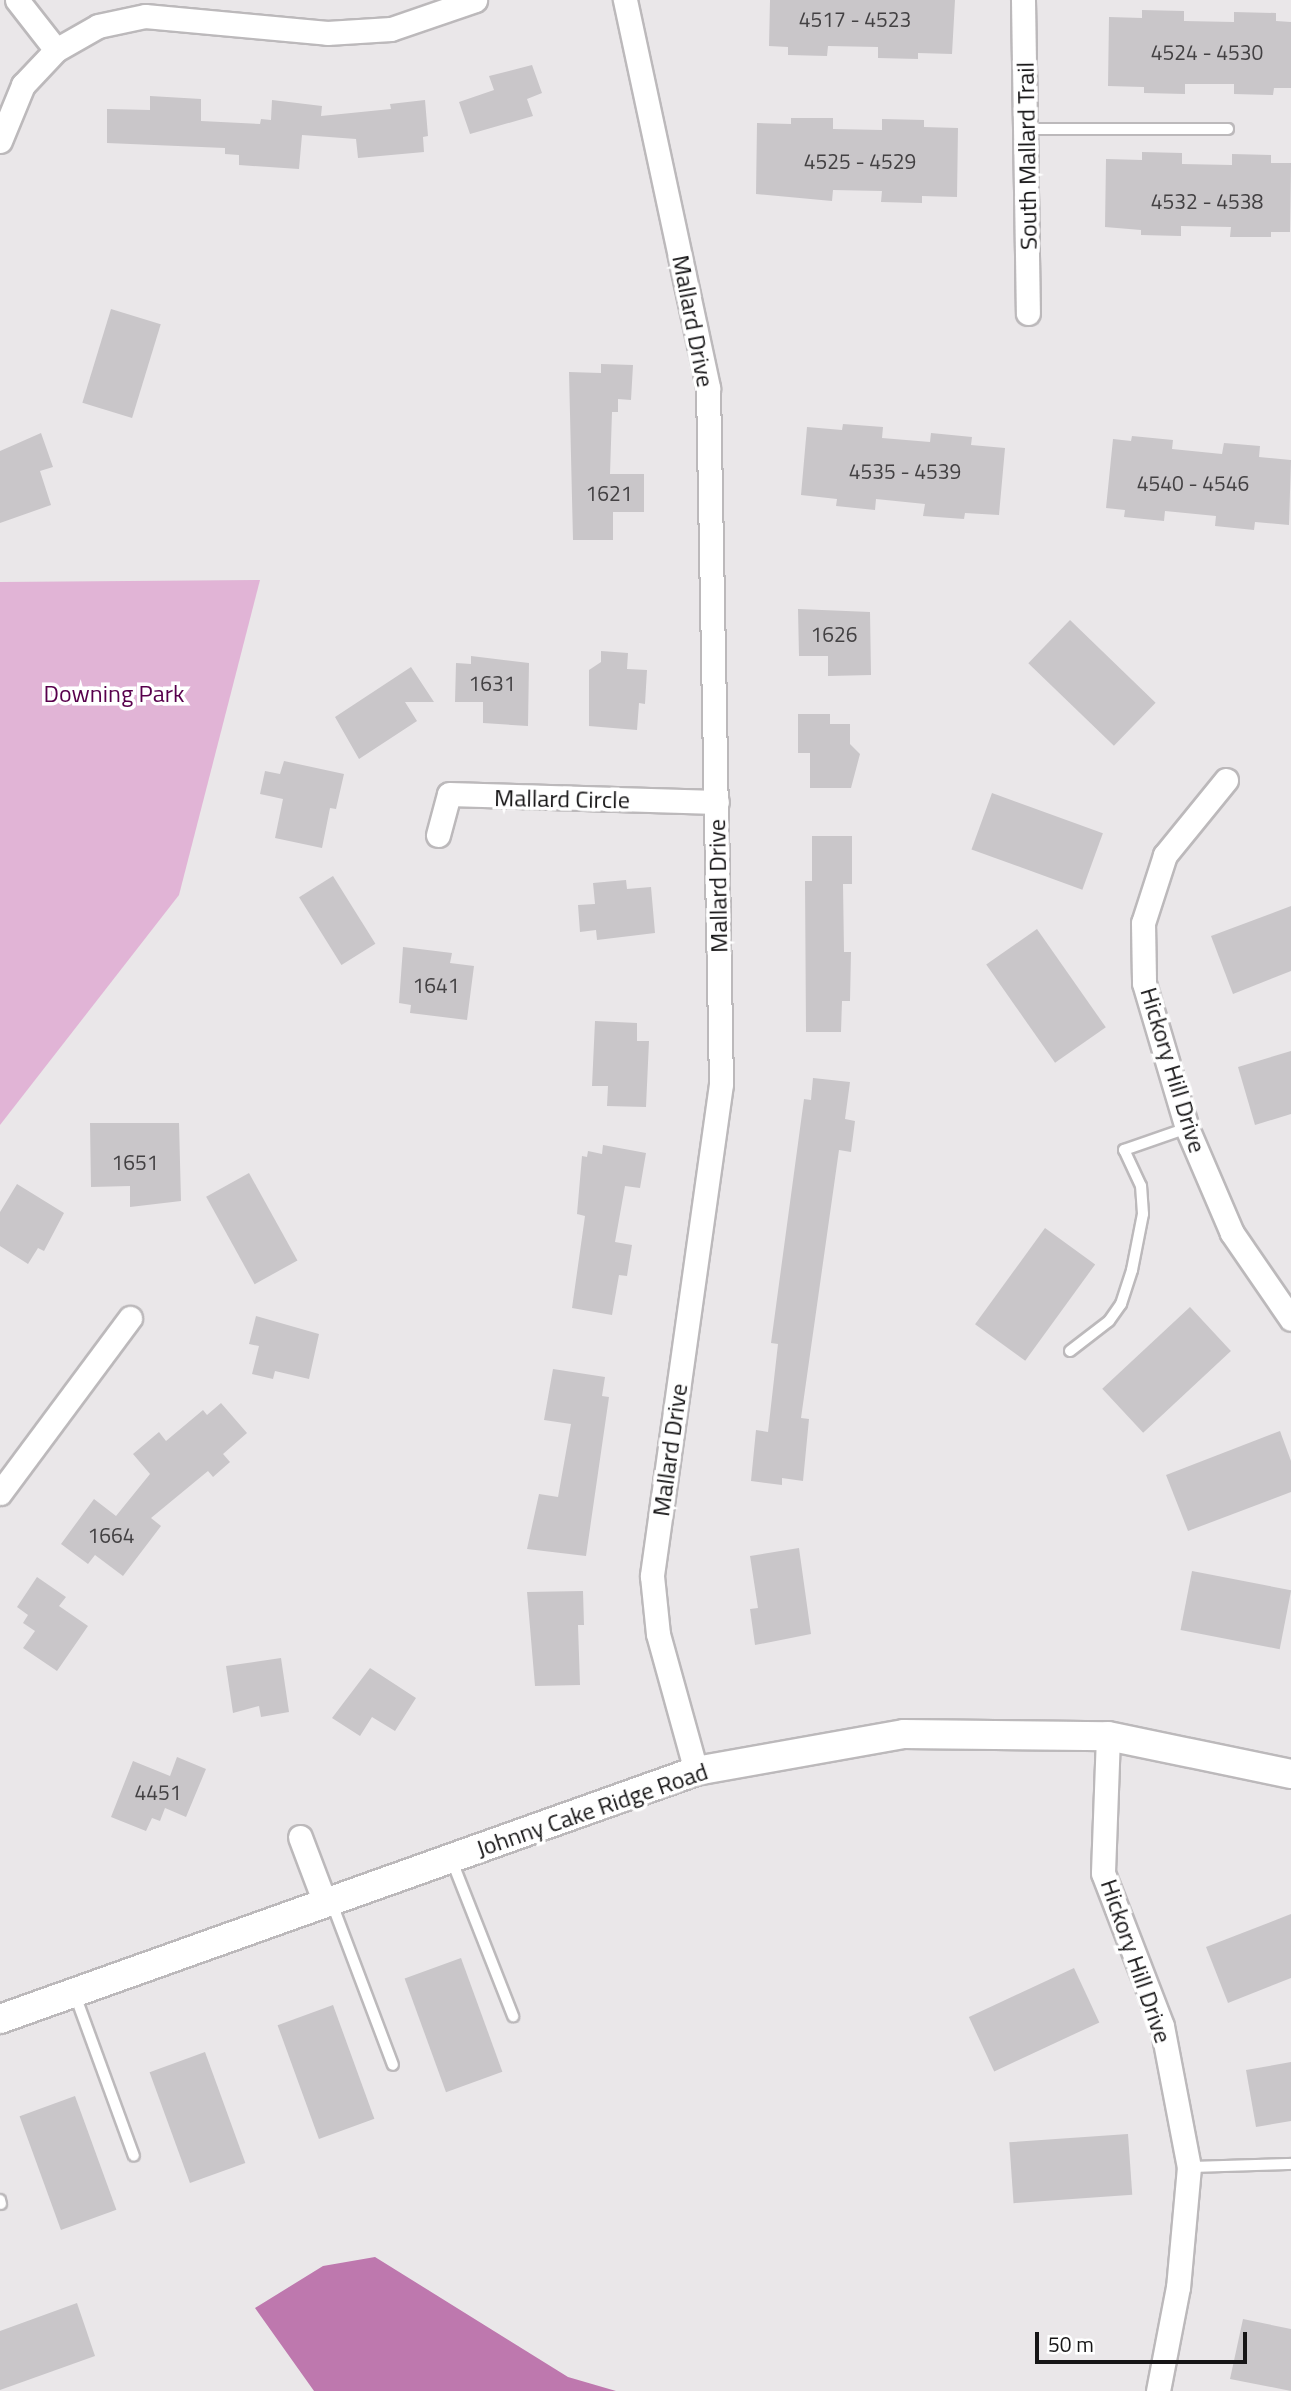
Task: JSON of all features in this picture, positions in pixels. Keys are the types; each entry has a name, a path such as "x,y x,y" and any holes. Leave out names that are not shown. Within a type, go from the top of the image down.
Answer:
{"street":[{"path":"17,0 56,50"},
{"path":"0,141 23,85 56,50 99,26 145,16 327,33 391,29 475,0"},
{"name":"Mallard Drive","path":"625,0 708,388 721,1084 652,1576 657,1634 696,1771"},
{"name":"South Mallard Trail","path":"1023,0 1028,313"},
{"name":"Hickory Hill Drive","path":"1226,780 1166,855 1143,923 1144,983 1186,1128 1232,1233 1291,1319"},
{"name":"Mallard Circle","path":"438,835 449,794 717,802"},
{"path":"0,1493 130,1318"},
{"name":"Johnny Cake Ridge Road","path":"0,2019 696,1771 904,1734 1108,1736 1291,1774"},
{"name":"Hickory Hill Drive","path":"1108,1736 1103,1873 1162,2026 1189,2167 1178,2287 1158,2391"},
{"path":"300,1837 328,1902"}],"lane":[{"path":"1027,130 1228,129"},
{"path":"1070,1351 1109,1321 1121,1304 1132,1270 1143,1214 1141,1186 1124,1150 1186,1128"},
{"path":"451,1858 513,2016"},
{"path":"328,1902 393,2066"},
{"path":"74,1993 134,2156"},
{"path":"1189,2167 1291,2164"}],"green space":[{"name":"Downing Park","path":"260,580 179,895 0,1125 0,582"}],"shaded area":[{"path":"375,2257 568,2377 616,2391 314,2391 255,2308 323,2266"}],"building":[{"path":"770,0 955,0 952,54 918,53 918,59 878,58 878,47 828,46 827,56 788,55 788,47 769,46"},
{"path":"1142,10 1184,11 1184,21 1234,22 1234,12 1276,13 1276,21 1291,22 1291,88 1274,88 1273,95 1234,94 1234,84 1185,84 1185,94 1144,93 1144,87 1108,86 1109,17 1142,18"},
{"path":"532,65 542,93 527,99 533,116 470,134 459,102 494,90 489,76"},
{"path":"150,96 201,99 201,121 260,124 261,119 271,120 272,100 322,106 321,116 391,109 390,104 425,100 428,136 423,137 424,152 358,158 356,139 302,135 299,169 239,165 239,155 225,154 225,148 107,143 107,109 150,110"},
{"path":"791,118 833,118 833,129 882,130 882,119 924,120 924,127 958,128 957,197 922,196 922,203 881,202 882,191 833,190 832,201 756,194 757,123 791,124"},
{"path":"1142,152 1182,153 1182,164 1232,165 1232,154 1271,155 1271,163 1291,163 1290,232 1271,232 1271,237 1230,237 1231,227 1181,226 1181,236 1141,235 1141,230 1105,227 1106,159 1142,160"},
{"path":"111,309 161,324 132,418 82,403"},
{"path":"601,364 633,365 631,400 618,399 618,412 612,412 610,474 644,474 644,512 613,512 613,540 573,540 569,372 601,373"},
{"path":"843,424 883,427 882,438 930,442 931,433 972,437 971,445 1005,448 999,515 965,513 964,519 923,516 925,504 876,499 875,510 836,506 837,499 801,495 807,427 842,430"},
{"path":"41,433 53,467 40,471 51,505 0,523 0,451"},
{"path":"1132,436 1173,440 1172,449 1222,454 1224,443 1260,446 1259,457 1291,460 1289,525 1255,522 1254,530 1215,526 1216,516 1165,511 1164,521 1124,517 1125,510 1106,508 1113,439 1131,441"},
{"path":"798,609 870,612 871,675 828,676 828,656 799,656"},
{"path":"1070,620 1156,703 1114,746 1028,663"},
{"path":"601,651 628,653 627,669 647,670 645,704 639,703 637,730 589,726 589,670 601,662"},
{"path":"471,656 529,663 528,726 483,723 483,702 455,702 456,663 471,664"},
{"path":"411,667 434,702 405,702 417,721 359,759 335,717"},
{"path":"798,714 830,714 830,724 850,724 850,744 860,754 851,788 810,788 810,753 798,753"},
{"path":"284,761 344,774 336,809 330,808 322,848 275,838 283,799 260,794 265,771 280,774"},
{"path":"992,793 1103,833 1082,890 971,849"},
{"path":"812,836 852,836 852,884 843,884 844,952 851,952 850,1001 842,1001 841,1032 806,1032 805,881 812,881"},
{"path":"333,876 375,944 341,965 299,897"},
{"path":"626,880 627,889 651,887 655,933 597,940 596,930 580,932 578,905 595,904 593,883"},
{"path":"1291,906 1291,971 1233,994 1211,936"},
{"path":"1037,929 1106,1027 1055,1063 986,965"},
{"path":"403,947 452,953 450,963 474,966 467,1020 410,1013 411,1005 399,1003"},
{"path":"595,1021 637,1023 637,1041 649,1041 646,1107 607,1106 608,1086 592,1086"},
{"path":"1291,1051 1291,1114 1255,1125 1238,1067"},
{"path":"813,1078 850,1082 845,1119 855,1121 851,1152 839,1150 801,1418 809,1419 803,1481 782,1478 782,1485 751,1481 756,1430 768,1432 778,1344 771,1343 804,1099 811,1100"},
{"path":"90,1123 179,1123 181,1201 130,1207 130,1186 91,1187"},
{"path":"603,1145 646,1153 640,1188 625,1186 615,1242 632,1245 627,1276 619,1275 612,1315 572,1308 585,1216 577,1214 582,1156 587,1157 588,1151 602,1154"},
{"path":"249,1173 297,1260 255,1284 206,1197"},
{"path":"17,1184 64,1213 44,1251 38,1248 28,1264 0,1246 0,1212"},
{"path":"1045,1228 1095,1264 1025,1361 975,1324"},
{"path":"1190,1307 1231,1351 1143,1433 1102,1389"},
{"path":"256,1316 319,1334 309,1379 275,1371 273,1379 252,1374 259,1346 249,1344"},
{"path":"553,1369 605,1377 602,1396 609,1397 586,1556 527,1549 539,1494 558,1497 571,1424 544,1420"},
{"path":"221,1403 247,1433 223,1454 230,1462 213,1477 208,1471 151,1518 161,1526 123,1576 95,1555 88,1564 61,1544 94,1499 116,1516 150,1474 133,1454 159,1432 166,1441 203,1410 207,1415"},
{"path":"1280,1431 1291,1461 1291,1492 1188,1531 1166,1475"},
{"path":"799,1548 811,1634 755,1645 750,1609 758,1608 750,1556"},
{"path":"1192,1571 1291,1590 1280,1649 1181,1630"},
{"path":"37,1577 66,1597 59,1606 88,1626 57,1671 23,1648 35,1631 23,1623 28,1615 17,1607"},
{"path":"583,1591 584,1625 578,1625 580,1685 535,1686 527,1592"},
{"path":"281,1658 289,1712 261,1717 259,1706 233,1713 226,1666"},
{"path":"370,1668 416,1698 395,1731 372,1717 360,1736 332,1718"},
{"path":"177,1757 206,1769 186,1817 165,1808 160,1821 152,1818 146,1831 111,1817 133,1761 170,1776"},
{"path":"1291,1914 1291,1978 1228,2003 1206,1947"},
{"path":"461,1958 502,2072 446,2092 405,1979"},
{"path":"1074,1968 1099,2022 994,2071 969,2017"},
{"path":"333,2005 374,2119 319,2139 278,2025"},
{"path":"205,2052 245,2163 190,2183 150,2072"},
{"path":"1291,2062 1291,2121 1256,2127 1246,2070"},
{"path":"75,2096 116,2210 61,2230 20,2116"},
{"path":"1128,2134 1132,2195 1014,2203 1009,2142"},
{"path":"77,2303 95,2356 0,2390 0,2331"},
{"path":"1243,2319 1291,2329 1291,2391 1230,2379"}]}
